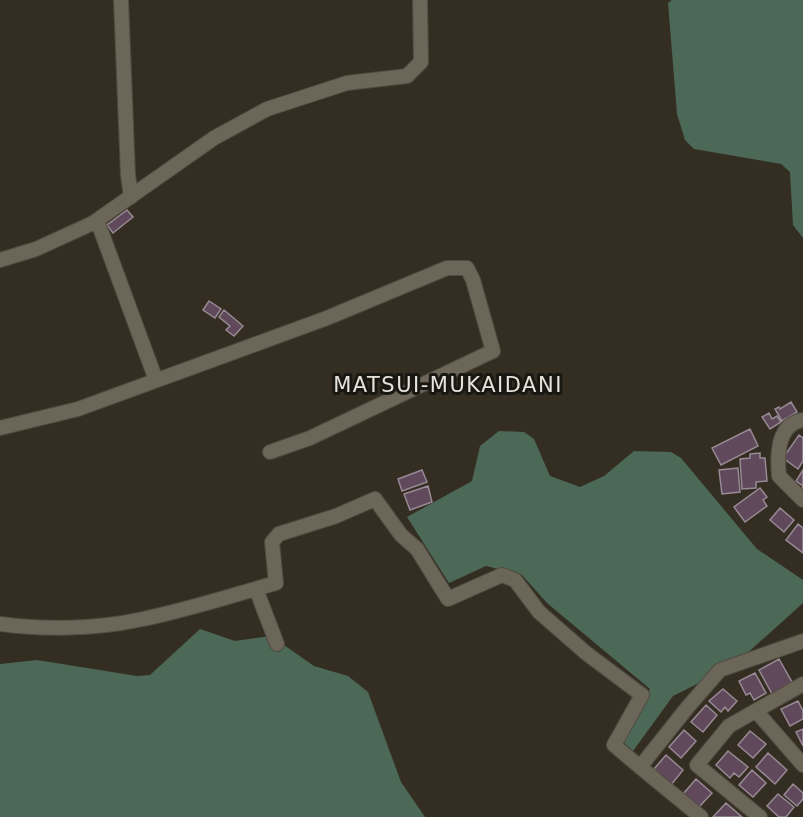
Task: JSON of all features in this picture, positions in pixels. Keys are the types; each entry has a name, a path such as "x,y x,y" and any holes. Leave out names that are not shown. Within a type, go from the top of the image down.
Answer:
{"street":[{"path":"121,0 128,175 131,197"},
{"path":"0,260 36,249 97,220 214,138 267,109 347,83 407,76 422,62 420,0"},
{"path":"97,220 156,380"},
{"path":"0,428 78,408 327,318 447,268 467,268 473,280 493,351 310,438 270,452"},
{"path":"803,420 786,428 778,457 779,476 803,500"},
{"path":"0,624 79,627 136,620 276,584 272,542 279,534 336,516 375,499 401,534 417,549 448,599 502,575 515,580 539,612 586,653 642,695 614,745 700,817"},
{"path":"256,589 277,644"},
{"path":"640,767 720,670 801,648"},
{"path":"760,817 697,765 729,726 803,684"},
{"path":"756,711 803,765"}],"green space":[{"path":"672,0 803,0 803,238 793,225 790,172 781,164 694,149 685,140 677,114 668,3"},
{"path":"499,431 524,432 534,439 550,476 580,487 604,476 634,451 671,452 681,458 757,549 803,580 803,603 733,666 673,696 633,751 622,741 650,689 547,603 522,575 486,566 449,583 407,517 472,481 480,446"},
{"path":"200,629 235,641 271,636 314,666 348,676 368,692 401,782 425,817 0,817 0,664 37,660 137,676 150,675"}],"building":[{"path":"127,210 133,217 113,233 107,225"},
{"path":"209,301 221,309 215,318 203,310"},
{"path":"224,310 243,326 234,336 226,330 230,326 219,317"},
{"path":"791,402 797,412 782,421 775,409 779,407 780,409"},
{"path":"769,413 772,419 777,416 781,422 770,429 762,417"},
{"path":"750,429 758,446 721,465 712,448"},
{"path":"799,435 803,438 803,461 798,469 783,458"},
{"path":"760,453 760,458 765,458 767,481 756,482 756,488 742,489 740,459 750,458 750,454"},
{"path":"738,468 740,492 722,494 719,470"},
{"path":"422,470 427,482 402,491 398,479"},
{"path":"803,470 803,486 796,481"},
{"path":"428,486 432,502 410,510 404,494"},
{"path":"760,488 767,497 763,500 767,506 745,522 734,507"},
{"path":"780,508 794,520 784,532 770,520"},
{"path":"798,524 803,528 803,553 786,540"},
{"path":"779,659 792,682 772,694 759,670"},
{"path":"755,673 766,693 754,700 750,693 746,695 739,681"},
{"path":"723,689 737,701 728,711 725,707 721,712 709,701"},
{"path":"798,701 803,711 803,719 790,726 781,709"},
{"path":"706,705 717,715 703,732 691,722"},
{"path":"803,729 803,746 796,732"},
{"path":"684,730 696,741 681,758 669,747"},
{"path":"750,731 766,744 753,758 738,745"},
{"path":"728,751 748,767 739,777 734,773 730,778 716,765"},
{"path":"768,753 787,770 775,784 756,767"},
{"path":"666,755 683,770 671,785 654,769"},
{"path":"752,770 766,783 753,797 739,785"},
{"path":"696,779 712,793 699,807 683,794"},
{"path":"793,784 803,793 803,799 797,806 784,795"},
{"path":"778,794 794,807 786,817 779,817 767,806"},
{"path":"726,803 742,817 713,817"}],"district":[{"name":"MATSUI-MUKAIDANI","path":"448,385"}]}
